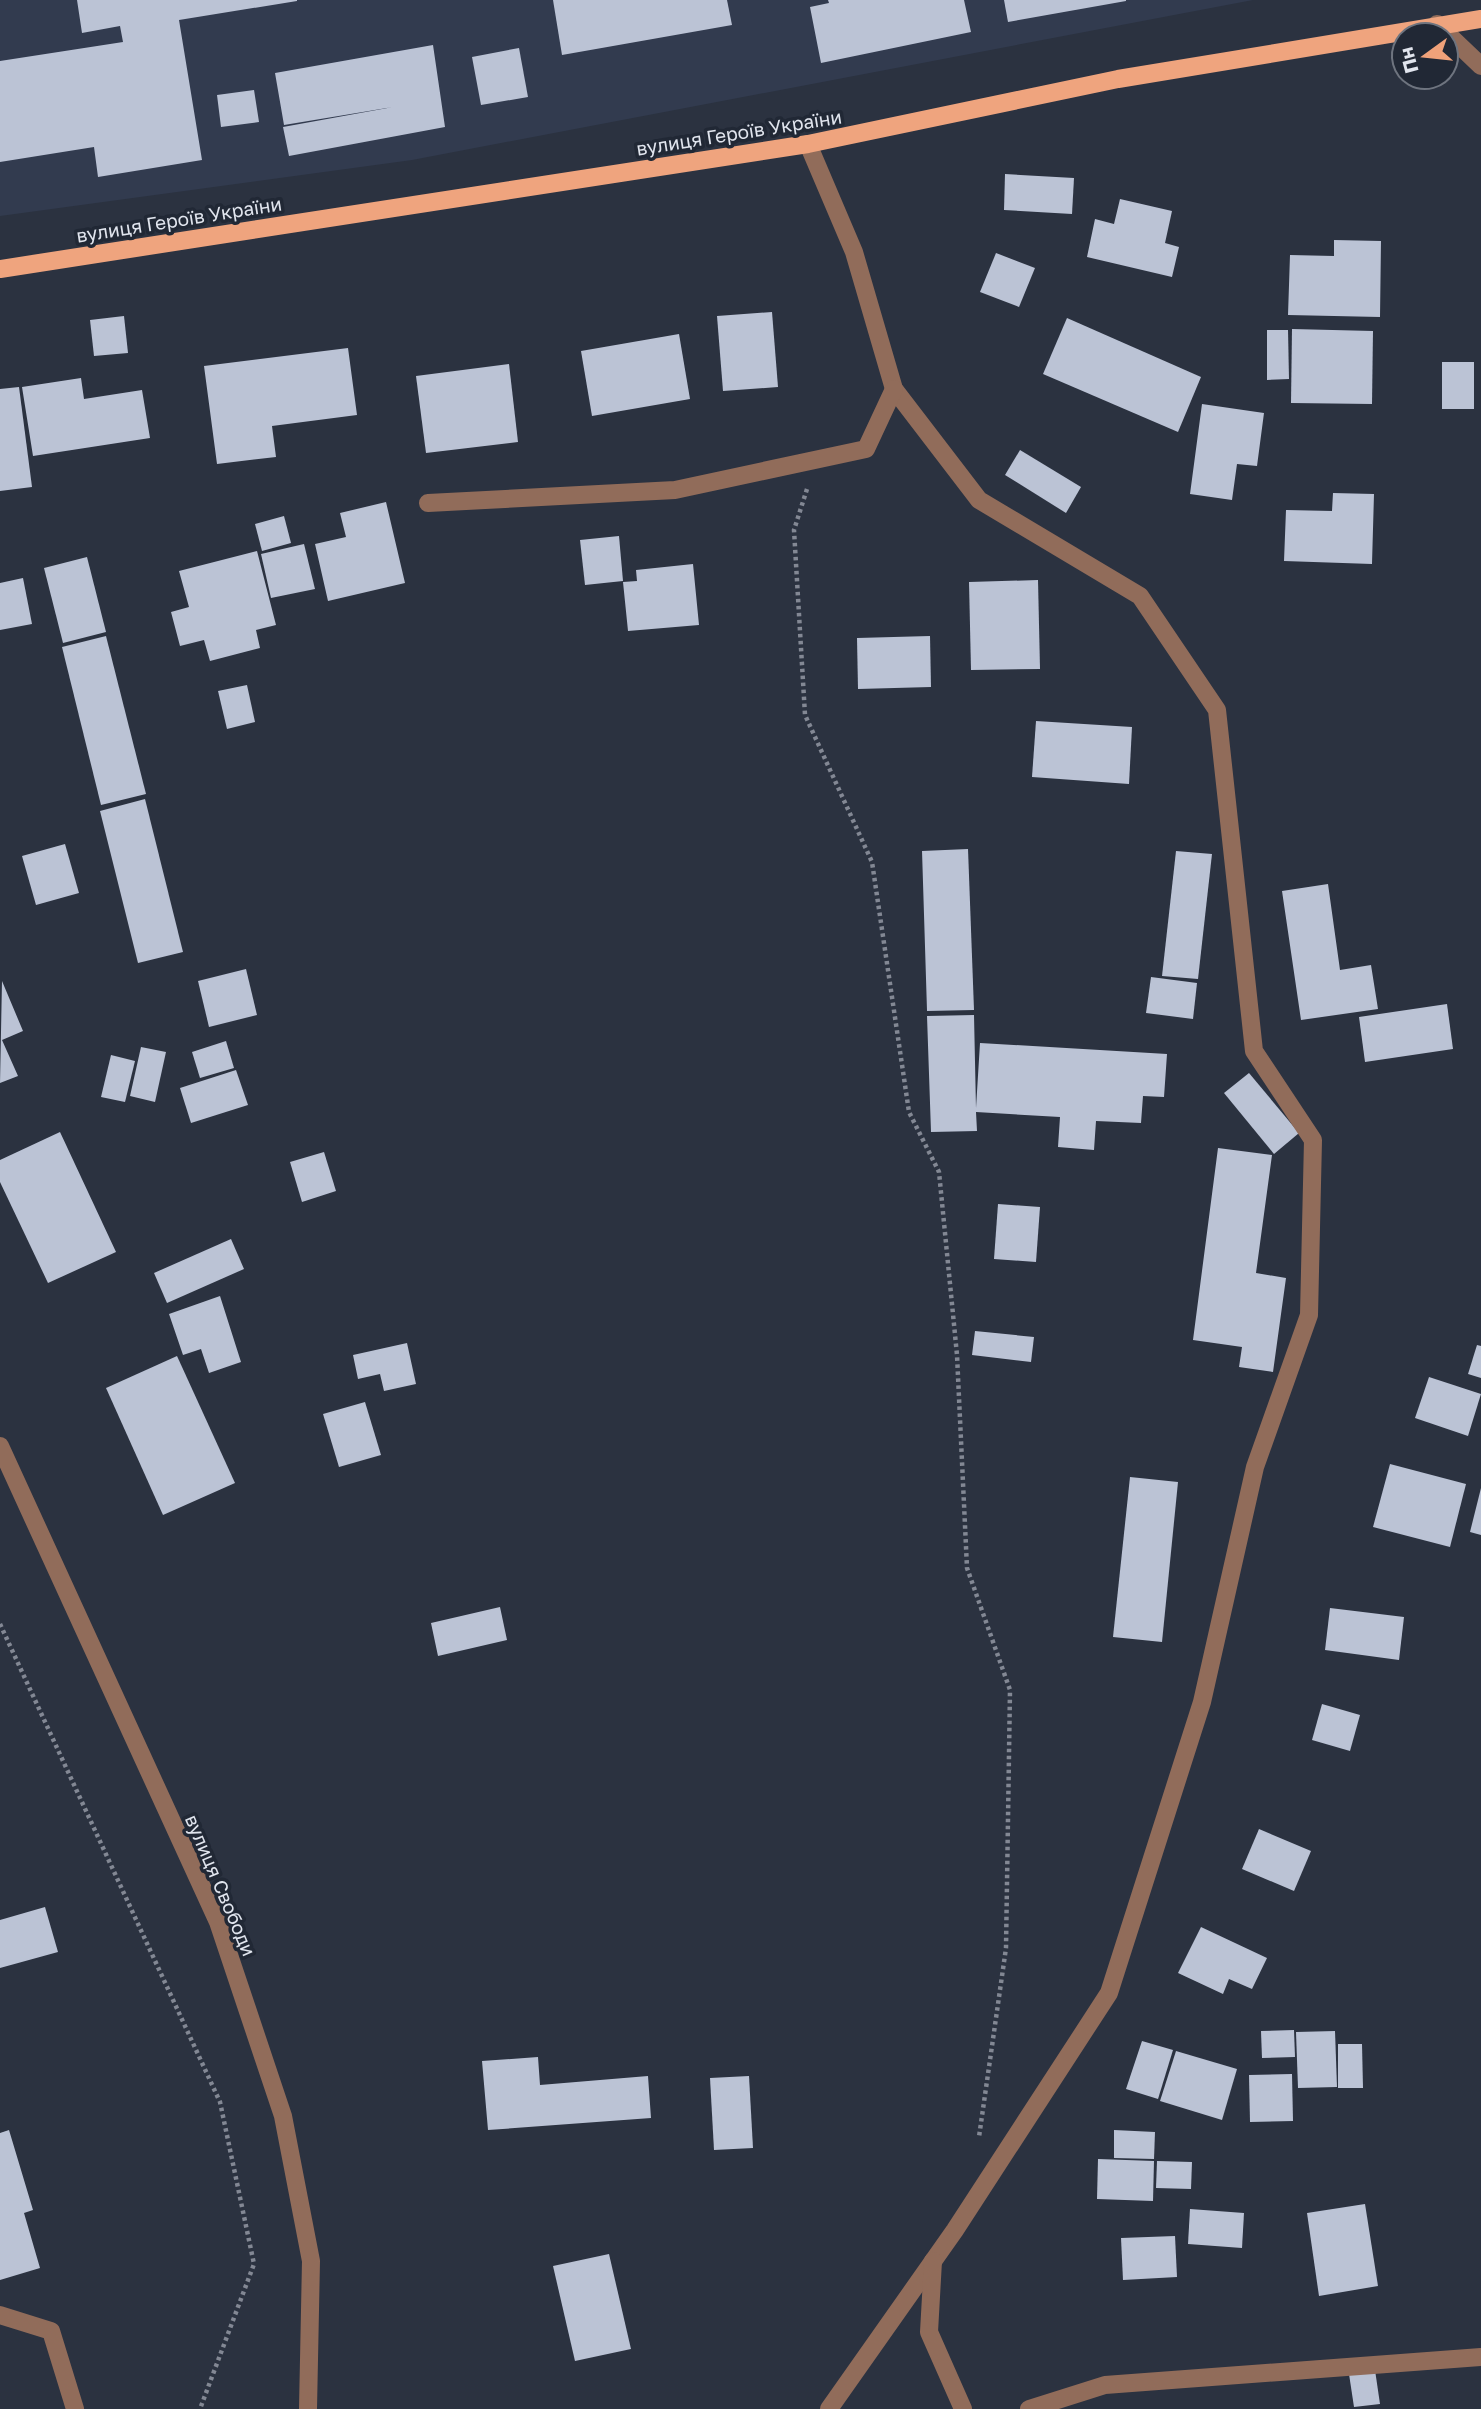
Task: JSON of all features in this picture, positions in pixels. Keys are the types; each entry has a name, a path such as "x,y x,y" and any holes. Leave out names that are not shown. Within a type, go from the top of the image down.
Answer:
{"main road":[{"name":"вулиця Героїв України","path":"1460,21 1481,19"},
{"name":"вулиця Героїв України","path":"0,269 808,144 1118,79 1390,32"}],"street":[{"path":"1460,46 1481,66"},
{"path":"808,144 854,252 894,389 979,500 1140,596 1217,710 1254,1051 1313,1140 1309,1315 1255,1466 1202,1702 1110,1993 933,2261 829,2409"},
{"path":"428,503 675,490 866,449 894,389"},
{"name":"вулиця Свободи","path":"0,1446 218,1922 283,2116 312,2261 308,2409"},
{"path":"933,2261 929,2332 963,2409"},
{"path":"0,2315 51,2331 75,2409"},
{"path":"1028,2409 1105,2385 1481,2357"}],"path":[{"path":"817,459 794,530 805,715 872,862 909,1112 939,1172 957,1355 967,1568 1010,1690 1006,1948 979,2139"},
{"path":"0,1624 220,2102 254,2264 200,2409"}],"shaded area":[{"path":"0,0 1253,0 412,160 0,216"}],"building":[{"path":"77,0 297,1 179,20 202,160 98,177 94,147 0,162 0,61 123,42 120,26 82,33"},
{"path":"553,0 727,0 732,25 562,55"},
{"path":"828,0 964,0 971,32 821,63 810,7 829,3"},
{"path":"1004,0 1126,0 1126,1 1008,22"},
{"path":"433,45 445,127 289,156 283,127 393,107 284,125 275,73"},
{"path":"519,48 528,97 481,105 472,57"},
{"path":"254,90 259,122 221,127 217,95"},
{"path":"1005,174 1074,178 1072,214 1004,210"},
{"path":"1120,199 1172,211 1165,243 1179,247 1172,277 1087,257 1095,219 1114,224"},
{"path":"1334,240 1381,241 1380,317 1288,315 1290,255 1334,256"},
{"path":"996,253 1035,268 1019,307 980,292"},
{"path":"772,312 778,387 723,391 717,316"},
{"path":"124,316 128,353 94,356 90,320"},
{"path":"1067,318 1201,377 1178,432 1043,374"},
{"path":"1292,329 1373,331 1372,404 1291,403"},
{"path":"1267,330 1288,330 1289,379 1267,380"},
{"path":"679,334 690,399 592,416 581,351"},
{"path":"348,348 357,415 272,426 276,457 217,464 204,366"},
{"path":"1442,362 1474,362 1474,409 1442,409"},
{"path":"509,364 518,442 426,453 416,376"},
{"path":"81,378 84,399 142,390 150,438 33,456 22,387"},
{"path":"19,387 32,487 0,491 0,389"},
{"path":"1202,404 1264,413 1257,466 1237,464 1232,500 1190,494"},
{"path":"1020,450 1081,487 1066,513 1005,475"},
{"path":"1333,493 1374,494 1372,564 1284,561 1286,510 1332,511"},
{"path":"386,502 405,583 328,601 315,544 346,537 340,513"},
{"path":"284,516 291,543 262,551 255,524"},
{"path":"619,536 623,581 585,585 580,540"},
{"path":"304,544 315,589 271,598 261,554"},
{"path":"257,551 276,625 256,630 260,648 210,661 204,640 180,646 171,612 189,607 179,571"},
{"path":"87,557 106,632 63,643 44,568"},
{"path":"693,564 699,625 628,631 623,582 637,581 636,570"},
{"path":"23,578 32,624 0,630 0,583"},
{"path":"1038,580 1040,669 971,670 969,582"},
{"path":"106,636 146,794 101,805 62,647"},
{"path":"930,636 931,687 858,689 857,638"},
{"path":"247,685 255,722 227,729 218,691"},
{"path":"1036,721 1132,727 1129,784 1032,777"},
{"path":"145,799 183,952 138,963 100,811"},
{"path":"65,844 79,893 36,905 22,856"},
{"path":"968,849 974,1010 927,1011 922,851"},
{"path":"1176,851 1212,854 1198,979 1162,976"},
{"path":"1328,884 1340,970 1371,965 1378,1009 1301,1020 1282,891"},
{"path":"246,969 257,1015 209,1027 198,981"},
{"path":"1151,977 1197,983 1193,1019 1146,1013"},
{"path":"2,981 23,1031 2,1040 18,1076 0,1083"},
{"path":"1447,1004 1453,1049 1365,1062 1359,1017"},
{"path":"974,1015 976,1108 980,1043 1167,1054 1164,1097 1143,1096 1141,1123 1096,1121 1094,1150 1058,1147 1060,1117 976,1112 977,1131 931,1132 927,1016"},
{"path":"226,1041 234,1068 200,1078 192,1052"},
{"path":"141,1047 166,1052 155,1102 130,1096"},
{"path":"111,1055 135,1061 125,1102 101,1097"},
{"path":"236,1070 248,1105 191,1123 180,1088"},
{"path":"1249,1073 1299,1133 1274,1154 1224,1093"},
{"path":"60,1132 116,1252 48,1283 0,1182 0,1160"},
{"path":"1218,1148 1272,1155 1256,1273 1286,1278 1273,1372 1239,1367 1242,1347 1193,1340"},
{"path":"324,1152 336,1191 302,1202 290,1162"},
{"path":"998,1204 1040,1207 1036,1262 994,1259"},
{"path":"231,1239 244,1269 167,1303 154,1273"},
{"path":"220,1296 241,1362 209,1373 201,1349 183,1355 169,1314"},
{"path":"975,1331 1034,1337 1031,1362 972,1355"},
{"path":"407,1343 416,1384 384,1391 380,1374 358,1379 353,1355"},
{"path":"1477,1345 1481,1346 1481,1378 1468,1374"},
{"path":"177,1356 235,1483 163,1515 106,1388"},
{"path":"1429,1377 1481,1394 1468,1436 1415,1418"},
{"path":"365,1402 381,1455 339,1467 323,1414"},
{"path":"1390,1464 1466,1484 1450,1547 1373,1527"},
{"path":"1130,1477 1178,1482 1162,1642 1113,1637"},
{"path":"1481,1488 1481,1535 1470,1532"},
{"path":"500,1607 507,1640 438,1656 431,1623"},
{"path":"1330,1608 1404,1617 1399,1660 1325,1650"},
{"path":"1322,1704 1360,1715 1350,1751 1312,1740"},
{"path":"1259,1829 1311,1851 1294,1891 1242,1869"},
{"path":"45,1907 58,1952 0,1968 0,1920"},
{"path":"1201,1927 1267,1958 1252,1989 1229,1979 1223,1994 1178,1973"},
{"path":"1294,2030 1295,2057 1262,2058 1261,2031"},
{"path":"1335,2031 1337,2087 1298,2088 1296,2032"},
{"path":"1142,2041 1173,2050 1158,2099 1126,2089"},
{"path":"1338,2044 1362,2044 1363,2088 1338,2088"},
{"path":"1176,2051 1237,2069 1222,2120 1160,2101"},
{"path":"538,2057 540,2085 648,2076 651,2118 488,2130 482,2061"},
{"path":"1292,2074 1293,2121 1250,2122 1249,2075"},
{"path":"749,2076 753,2148 714,2150 710,2078"},
{"path":"9,2130 33,2210 24,2213 40,2268 0,2280 0,2133"},
{"path":"1114,2130 1155,2132 1154,2159 1114,2158"},
{"path":"1098,2159 1154,2161 1153,2201 1097,2199"},
{"path":"1157,2161 1192,2162 1191,2189 1156,2188"},
{"path":"1365,2204 1378,2286 1319,2296 1307,2213"},
{"path":"1190,2209 1244,2213 1242,2248 1188,2244"},
{"path":"1175,2236 1177,2277 1123,2280 1121,2238"},
{"path":"609,2254 631,2349 575,2361 553,2266"},
{"path":"1375,2370 1380,2404 1354,2407 1349,2374"}]}
